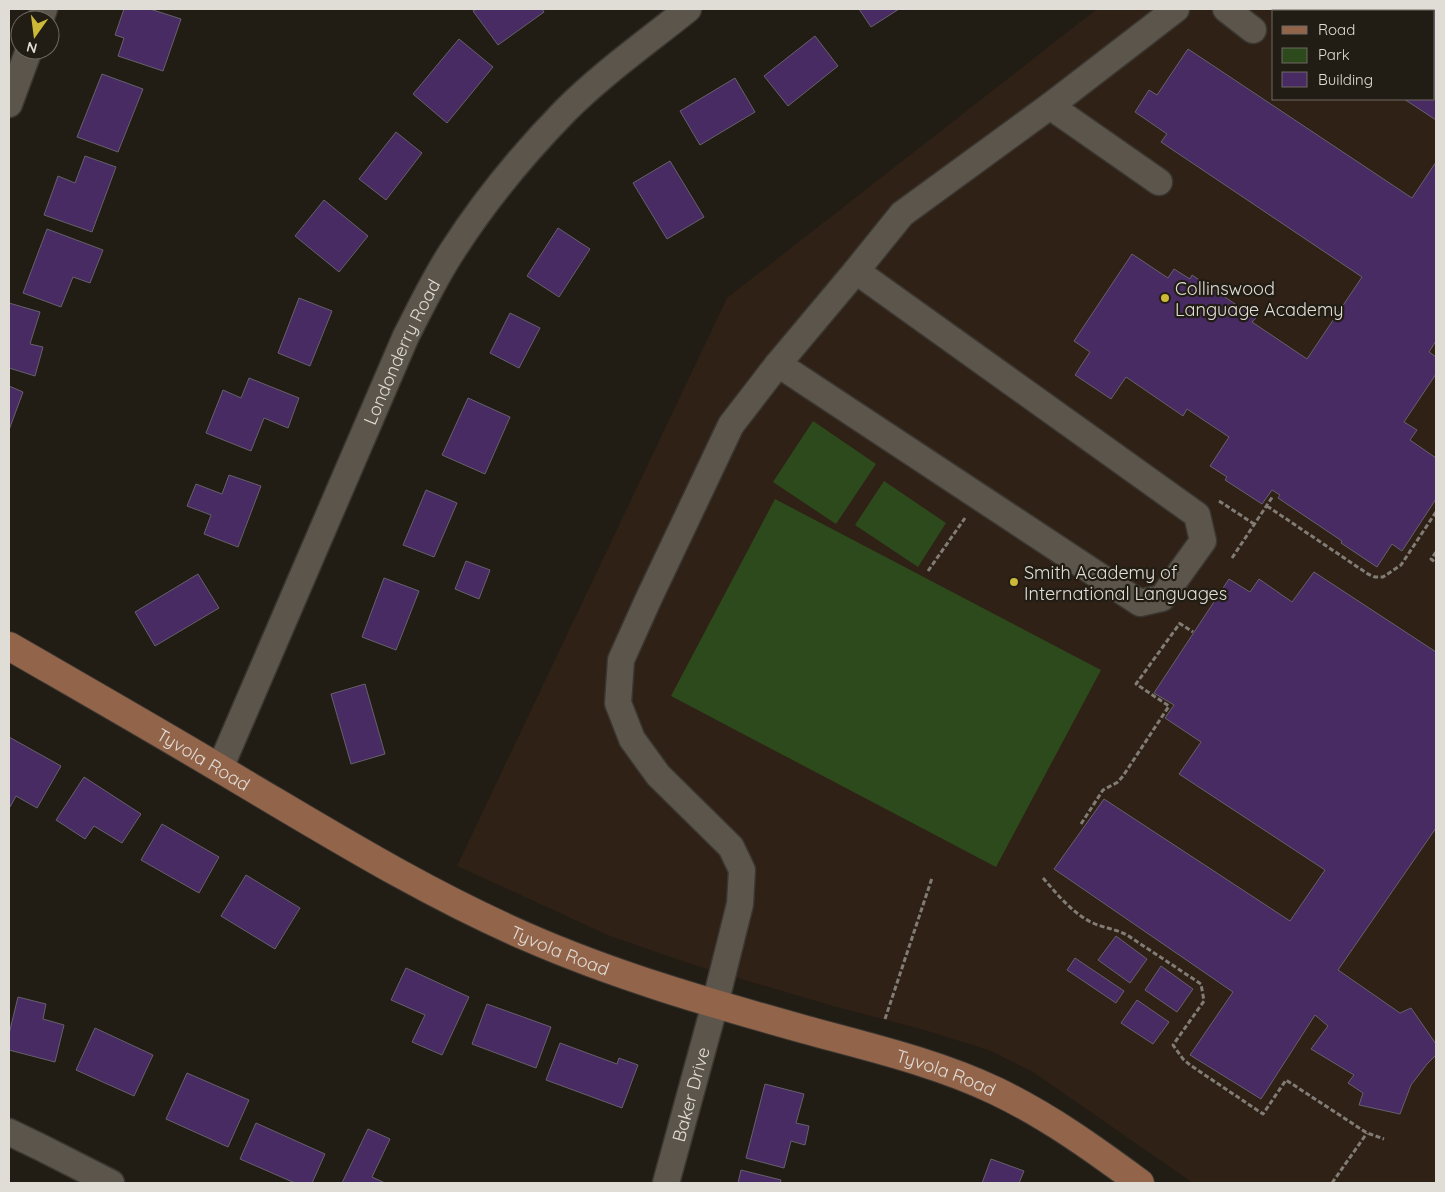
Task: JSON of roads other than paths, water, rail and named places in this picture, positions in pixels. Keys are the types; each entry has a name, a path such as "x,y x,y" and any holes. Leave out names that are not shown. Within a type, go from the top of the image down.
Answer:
{"main road":[{"name":"Tyvola Road","path":"9,646 432,892 528,937 628,976 715,1004 882,1050 930,1065 994,1090 1084,1141 1138,1183"}],"street":[{"name":"Londonderry Road","path":"220,768 406,336 453,250 472,221 516,165 565,111 592,86 688,9"},
{"name":"Baker Drive","path":"666,1183 740,904 742,870 731,847 658,775 632,739 618,703 622,660 648,600 731,424 902,214 1050,106 1176,9"},
{"path":"1226,9 1253,30"},
{"path":"9,104 25,60"},
{"path":"1050,106 1159,182"},
{"path":"778,364 1140,603 1162,598 1202,541 1197,514 856,271"},
{"path":"9,1132 111,1183"}],"place":[{"name":"Collinswood Language Academy","path":"1165,298"},
{"name":"Smith Academy of International Languages","path":"1014,582"}]}
